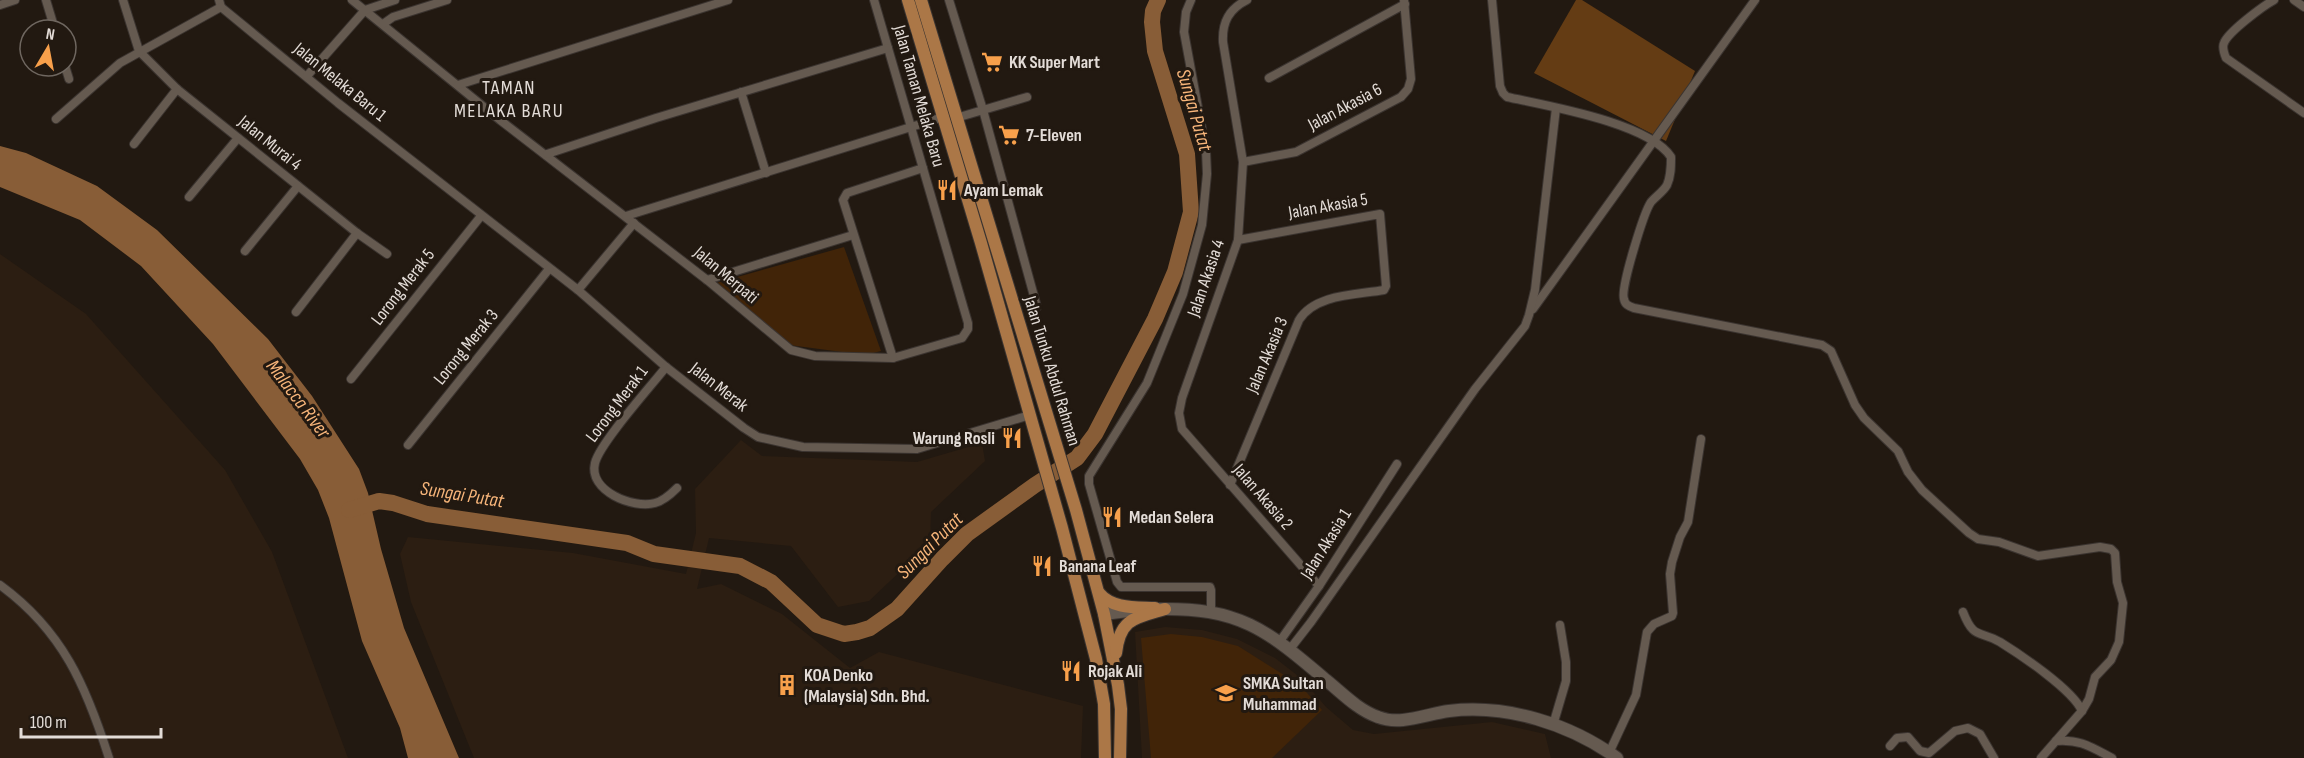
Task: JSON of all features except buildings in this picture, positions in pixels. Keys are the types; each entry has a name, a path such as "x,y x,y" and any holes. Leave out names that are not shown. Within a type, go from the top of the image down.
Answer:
{"main road":[{"name":"Jalan Tunku Abdul Rahman","path":"908,0 1052,488 1096,659 1105,713 1105,758"},
{"name":"Jalan Tunku Abdul Rahman","path":"921,0 1076,510 1104,614 1121,708 1120,758"},
{"path":"1059,516 1087,597 1104,614"},
{"path":"1098,592 1106,600 1118,605 1211,612 1246,622 1285,645 1354,704 1380,718 1402,720 1473,709 1518,714 1553,725 1613,755"},
{"path":"1105,713 1106,684 1097,633 1100,619 1104,614 1165,609"},
{"path":"1118,685 1116,654 1122,629 1138,617 1165,609"}],"street":[{"path":"0,5 15,0"},
{"path":"46,0 51,18"},
{"path":"123,0 139,51"},
{"name":"Jalan Merpati","path":"352,0 500,120 547,154 707,280 791,350 814,356 893,358 962,338"},
{"path":"307,76 364,10 395,0"},
{"path":"383,24 393,17 447,0"},
{"path":"458,85 728,0"},
{"name":"Jalan Taman Melaka Baru","path":"874,0 968,323 968,329 962,338"},
{"path":"949,0 983,110 1037,307"},
{"path":"1191,0 1186,12 1184,32 1206,151 1207,174 1202,225 1184,294 1147,383 1089,476 1089,484 1117,582 1121,587 1210,587 1211,612"},
{"name":"Jalan Akasia 4","path":"1182,429 1179,413 1182,398 1238,240 1243,162 1222,28 1229,13 1247,0"},
{"path":"1492,0 1500,86 1503,93 1508,97 1615,124 1654,140 1663,146 1671,157 1670,175 1664,190 1651,202 1624,284 1625,304 1693,321 1822,345 1831,351 1855,405 1864,418 1898,451 1908,472 1922,490 1978,539 2000,542 2038,556 2100,547 2111,549 2115,553 2117,582 2123,603 2119,642 2110,660 2095,677 2089,699 2082,711 2042,758"},
{"path":"1285,645 1311,622 1475,389 1518,336 1529,315 1755,0"},
{"path":"2274,0 2230,35 2224,42 2223,51 2226,57 2304,113"},
{"path":"2294,0 2304,7"},
{"path":"1269,78 1405,2"},
{"name":"Jalan Akasia 6","path":"1243,162 1296,152 1401,97 1408,89 1411,79 1405,2"},
{"path":"56,119 120,63 220,4"},
{"name":"Jalan Melaka Baru 1","path":"220,4 444,186"},
{"path":"547,154 888,48"},
{"name":"Jalan Murai 4","path":"139,51 177,89 357,233 387,254"},
{"path":"134,144 177,89"},
{"path":"741,92 766,172"},
{"path":"956,118 1027,97"},
{"path":"1529,315 1536,278 1556,108"},
{"path":"626,216 943,117"},
{"path":"189,197 238,138"},
{"path":"893,358 843,200 847,193 923,168"},
{"path":"245,251 298,186"},
{"name":"Jalan Merak","path":"444,186 578,290 666,367 758,437 795,446 917,449 1030,415"},
{"name":"Jalan Akasia 5","path":"1238,240 1380,214 1386,282 1386,289 1381,291"},
{"name":"Lorong Merak 5","path":"351,379 481,216"},
{"path":"578,290 634,223"},
{"path":"296,312 357,233"},
{"path":"707,280 853,235"},
{"name":"Lorong Merak 3","path":"408,445 549,269"},
{"name":"Jalan Akasia 3","path":"1230,485 1299,320 1305,311 1314,304 1327,300 1381,291"},
{"name":"Lorong Merak 1","path":"666,367 611,436 595,463 594,471 604,490 620,499 647,505 657,503 677,488"},
{"name":"Jalan Akasia 2","path":"1182,429 1319,586"},
{"path":"1613,755 1636,695 1647,632 1654,624 1672,616 1673,613 1670,574 1675,551 1688,522 1701,439"},
{"name":"Jalan Akasia 1","path":"1285,645 1319,586 1397,464"},
{"path":"1076,510 1095,508"},
{"path":"0,585 31,609 75,670 88,695 109,758"},
{"path":"1963,612 1969,626 1976,633 1998,641 2049,677 2071,694 2082,711"},
{"path":"1553,725 1566,681 1566,662 1560,625"},
{"path":"1890,746 1897,738 1908,737 1920,751 1929,753 1955,730 1968,728 1980,734 1994,758"},
{"path":"2056,741 2080,742 2112,758"}],"shaded area":[{"path":"1576,0 1582,0 1695,71 1666,141 1534,73"},
{"path":"844,247 881,351 865,355 789,345 716,283"},
{"path":"0,254 86,314 225,470 272,552 348,758 0,758"},
{"path":"741,440 762,456 917,462 982,443 985,461 931,512 930,543 869,601 838,607 791,546 709,538 697,589 721,584 782,614 850,668 879,652 1083,706 1081,758 474,758 411,602 400,554 408,537 573,553 686,574 696,533 695,489"},
{"name":"SMKA Sultan Muhammad","path":"1165,627 1202,630 1237,639 1275,658 1302,679 1326,707 1353,730 1374,734 1492,722 1545,734 1551,758 1142,758 1135,632"},
{"name":"SMKA Sultan Muhammad","path":"1171,634 1202,637 1238,646 1300,685 1322,710 1272,758 1151,758 1141,638"}],"water":[{"name":"Malacca River","path":"0,146 26,153 97,186 157,230 268,339 312,396 359,469 368,493 381,549 404,628 459,758 408,758 400,728 362,641 329,518 318,490 300,459 213,344 141,266 80,220 0,187"}],"waterway":[{"name":"Sungai Putat","path":"349,510 379,501 393,503 427,514 627,543 654,554 740,566 771,582 817,625 844,634 870,628 897,609 967,534 1077,458 1095,434 1155,319 1175,272 1191,212 1187,154 1155,51 1152,22 1153,11 1158,0"}],"place":[{"name":"KK Super Mart","path":"992,62"},
{"name":"7-Eleven","path":"1009,135"},
{"name":"Ayam Lemak","path":"947,190"},
{"name":"Warung Rosli","path":"1012,438"},
{"name":"Medan Selera","path":"1112,517"},
{"name":"Banana Leaf","path":"1042,566"},
{"name":"Rojak Ali","path":"1071,671"},
{"name":"KOA Denko (Malaysia) Sdn. Bhd.","path":"787,685"},
{"name":"SMKA Sultan Muhammad","path":"1226,693"}],"district":[{"name":"TAMAN MELAKA BARU","path":"509,100"}]}
